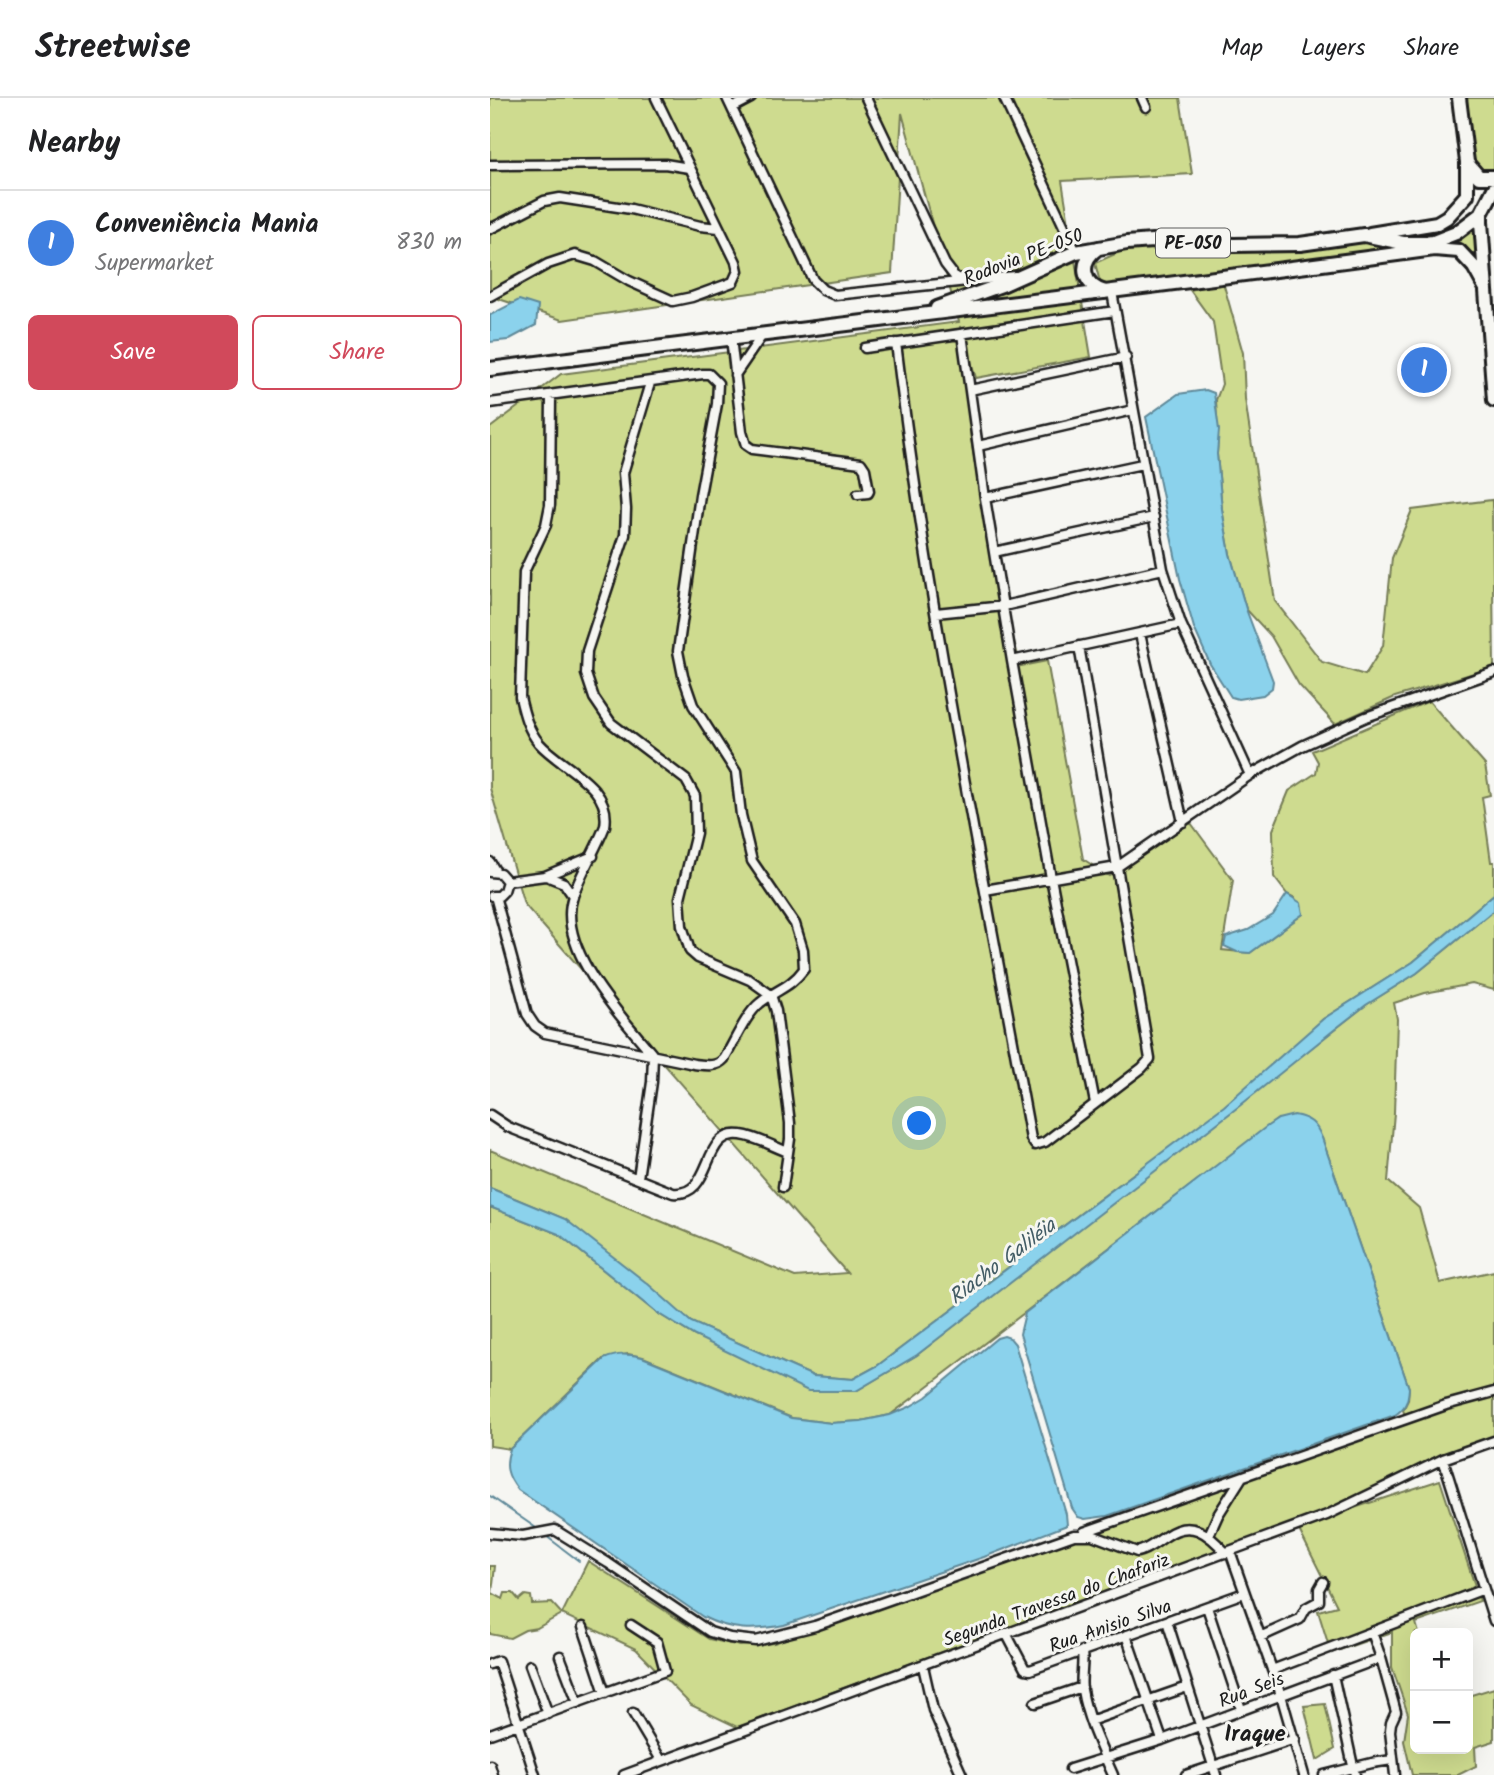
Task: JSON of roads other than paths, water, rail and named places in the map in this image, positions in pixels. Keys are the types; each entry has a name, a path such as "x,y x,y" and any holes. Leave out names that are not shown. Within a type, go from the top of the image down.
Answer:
{"main road":[{"path":"1364,235 1424,226 1447,218 1466,195 1467,162 1459,98"},
{"path":"1467,162 1479,177 1494,177"},
{"name":"PE-050","path":"1494,189 1481,214 1494,400"},
{"name":"Rodovia PE-050","path":"907,317 970,297 1076,252 1098,248 1152,241 1234,245 1300,244 1364,235 1403,243 1433,242 1456,233 1481,214"},
{"path":"1098,248 1085,262 1084,273 1095,289 1108,292"},
{"name":"Rodovia PE-050","path":"490,369 1434,249 1459,251 1474,267 1485,287"}],"street":[{"path":"490,296 548,264 575,255 595,261 629,281 673,301 728,285 737,277 736,262 656,98"},
{"path":"727,98 813,280 823,290 835,295 1023,274"},
{"path":"732,108 751,98"},
{"path":"866,98 948,269 955,277 968,282"},
{"path":"1004,98 1076,252"},
{"path":"1142,98 1146,107"},
{"path":"490,165 665,164 689,168"},
{"path":"490,229 544,201 560,198 631,209 719,228"},
{"path":"1108,292 1126,357 1142,464 1163,569 1181,624 1250,775"},
{"path":"865,348 1115,311"},
{"path":"735,375 764,333"},
{"path":"962,334 1012,661 1095,1103"},
{"path":"731,338 743,437 749,448 860,463 865,469 869,491 868,494 858,494"},
{"path":"896,343 907,439 985,890 1033,1143 1038,1145 1142,1068 1150,1059 1079,646"},
{"path":"970,390 1126,357"},
{"path":"490,403 703,374 709,374 718,383 717,404 700,495 678,651 683,676 694,705 736,772 741,816 752,861 795,924 803,950 804,969 783,990 771,995 754,1010 720,1063 694,1064 545,1033 535,1026 527,1014 493,896 504,891 507,881"},
{"path":"650,383 623,473 625,535 587,651 586,674 594,698 611,723 686,780 695,796 696,833 680,898 682,926 690,951 698,958 750,980 771,995 776,1011 789,1113 790,1139 783,1187"},
{"path":"551,396 550,505 546,525 524,572 520,697 524,715 540,744 582,778 604,803 607,816 605,826 573,896 570,915 583,959 610,1001 653,1055 652,1082 638,1178"},
{"path":"978,446 1133,410"},
{"path":"985,498 1142,464"},
{"path":"994,552 1154,517"},
{"path":"936,613 1004,606 1163,569"},
{"path":"1012,661 1181,624"},
{"path":"1140,634 1183,822"},
{"path":"985,890 1117,867 1250,775 1302,746 1366,718 1494,672"},
{"path":"507,881 545,876 593,856"},
{"path":"490,862 493,872 503,875 507,881"},
{"path":"545,876 564,883 573,896"},
{"path":"490,1115 508,1127 673,1193 686,1193 695,1188 717,1144 731,1135 743,1135 788,1153"},
{"path":"491,1532 523,1536 555,1530 710,1632 756,1641 814,1626 1446,1405 1494,1392"},
{"name":"Segunda Travessa do Chafariz","path":"624,1775 645,1771 661,1760 923,1666 1327,1515 1443,1459 1494,1441"},
{"path":"1443,1459 1494,1621"},
{"path":"1209,1535 1217,1515 1242,1476"},
{"path":"1074,1535 1092,1535 1137,1552 1178,1529 1193,1527 1209,1535 1228,1552 1281,1695 1304,1775"},
{"path":"1260,1637 1301,1617 1306,1608 1319,1601 1319,1587 1323,1582"},
{"path":"1272,1670 1484,1589"},
{"name":"Rua Anisio Silva","path":"1006,1633 1020,1664 1026,1670 1244,1593"},
{"path":"1207,1607 1241,1709"},
{"path":"1167,1621 1214,1771"},
{"path":"490,1734 665,1671 657,1642 631,1625"},
{"path":"583,1627 605,1693"},
{"path":"1126,1635 1162,1740"},
{"path":"1373,1635 1396,1712 1391,1723 1395,1775"},
{"path":"1082,1651 1082,1687 1090,1721 1113,1775"},
{"path":"560,1656 578,1703"},
{"name":"Rua Seis","path":"1070,1769 1162,1740 1381,1658"},
{"path":"490,1664 498,1661 535,1775"},
{"path":"530,1665 548,1714"},
{"path":"923,1666 933,1710 962,1775"},
{"path":"1334,1675 1354,1771"},
{"path":"1035,1703 1082,1687"},
{"path":"1090,1721 1187,1687"},
{"path":"633,1713 661,1760"},
{"path":"1185,1775 1214,1771 1294,1739"},
{"path":"1324,1775 1354,1771 1392,1760"},
{"path":"490,1765 494,1775"}],"water":[{"path":"519,300 538,306 536,325 508,340 490,342 490,315"},
{"path":"1206,390 1214,393 1219,430 1217,454 1222,509 1230,554 1246,609 1273,681 1272,688 1263,695 1238,699 1231,697 1210,664 1194,628 1180,579 1146,417 1178,394"},
{"path":"1287,894 1301,903 1303,914 1250,953 1237,952 1224,946 1226,937 1248,930 1273,915"},
{"path":"1494,894 1494,910 1417,973 1366,1005 917,1355 856,1391 808,1391 695,1336 654,1311 559,1234 490,1207 490,1188 565,1219 648,1284 691,1322 813,1376 853,1379 877,1366 1224,1106 1323,1019 1413,962"},
{"path":"1294,1115 1312,1122 1322,1138 1409,1388 1406,1404 1395,1415 1107,1516 1085,1519 1078,1517 1072,1508 1020,1334 1025,1313 1266,1127 1278,1119"},
{"path":"1004,1336 1015,1344 1067,1525 984,1557 784,1625 743,1628 723,1625 703,1617 518,1490 508,1471 510,1449 604,1359 614,1356 642,1357 791,1418 831,1423 861,1421 890,1415 909,1407 926,1397 997,1338"}],"waterway":[{"path":"490,1496 539,1530"},
{"path":"546,1536 579,1561"}],"place":[{"name":"Conveniência Mania","path":"1424,370"}],"district":[{"name":"Iraque","path":"1255,1733"}],"water label":[{"name":"Riacho Galiléia","path":"1002,1261"}]}
